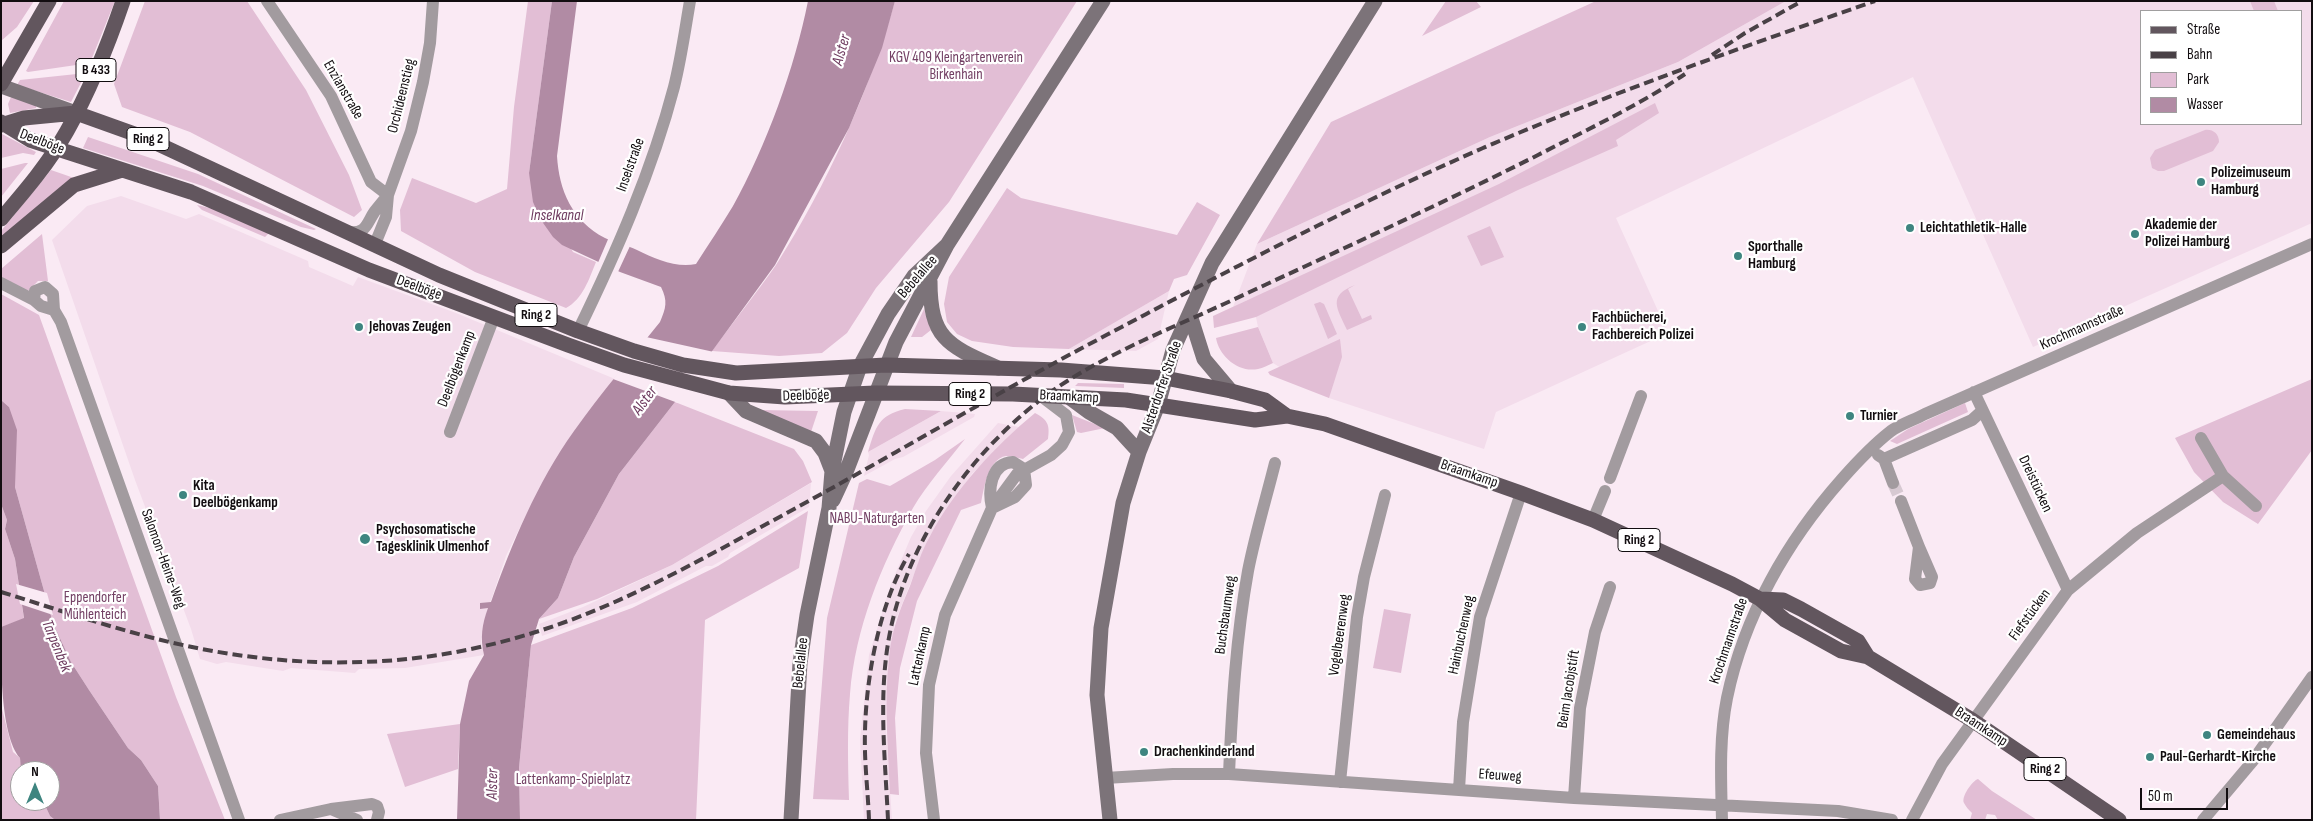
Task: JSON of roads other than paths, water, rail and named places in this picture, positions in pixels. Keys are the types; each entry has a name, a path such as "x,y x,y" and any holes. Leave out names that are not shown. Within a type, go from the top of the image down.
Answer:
{"main road":[{"path":"1,85 49,1"},
{"name":"B 433","path":"1,219 56,149 76,114 123,1"},
{"name":"Deelböge","path":"2,123 24,118 76,114 143,137 440,275 634,352 708,370 748,373 860,366"},
{"name":"Deelböge","path":"2,123 30,140 191,192 342,258 624,365 729,393 785,397 850,394"},
{"name":"Ring 2","path":"1,246 74,185 122,170"},
{"path":"342,258 365,254 374,244"},
{"name":"Braamkamp","path":"860,366 886,365 1061,370 1165,378 1265,400 1287,416"},
{"name":"Braamkamp","path":"850,394 1041,396 1126,400 1254,420 1287,416 1325,424 1593,520 1760,599 1783,600 1801,608 1858,641 1868,657 1972,720 2118,819"}],"street":[{"name":"Enzianstraße","path":"267,1 331,96 371,182 388,195"},
{"name":"Orchideenstieg","path":"374,244 386,217 388,195 411,131 423,82 430,43 433,1"},
{"name":"Inselstraße","path":"578,331 620,241 674,86 690,1"},
{"name":"Bebelallee","path":"829,508 846,472 886,365 947,245 1103,1"},
{"name":"Alsterdorfer Straße","path":"1110,820 1104,778 1098,695 1101,628 1123,503 1139,452 1158,405 1173,350 1215,257 1375,1"},
{"name":"Deelböge","path":"1,85 76,114"},
{"name":"Orchideenstieg","path":"348,232 359,233 365,229 374,213 388,195"},
{"name":"Krochmannstraße","path":"1722,820 1721,748 1727,699 1746,633 1760,599 1779,565 1819,505 1870,449 1892,431 1974,392 2312,244"},
{"name":"Bebelallee","path":"791,820 800,663 807,615 829,508 832,471 850,394 860,366 876,334 898,298 914,276 947,245"},
{"path":"930,278 930,309 940,332 948,342 964,353 999,369"},
{"path":"1,283 34,300 41,306 54,310"},
{"name":"Salomon-Heine-Weg","path":"34,300 34,293 37,288 48,288 53,294 54,310 61,322 239,820"},
{"path":"1190,316 1204,359 1231,391"},
{"name":"Deelbögenkamp","path":"450,432 494,317"},
{"name":"Dreistücken","path":"1974,392 2068,590"},
{"path":"729,393 746,411 816,441 825,454 832,471"},
{"name":"Lattenkamp","path":"934,820 926,753 929,685 945,615 992,508 1011,481 1024,469 1058,450 1069,432 1066,415 1041,396"},
{"path":"1610,478 1642,396"},
{"path":"1070,398 1089,412 1117,428 1139,452"},
{"path":"1884,459 1972,420 1982,411"},
{"path":"2201,438 2223,476 2256,506"},
{"path":"1870,449 1884,459 1893,483"},
{"name":"Lattenkamp","path":"992,508 990,491 992,479 999,467 1013,462 1024,469"},
{"name":"Buchsbaumweg","path":"1229,774 1234,684 1241,615 1249,570 1275,463"},
{"name":"Fiefstücken","path":"1912,820 1942,764 1972,720 2068,590 2136,533 2223,476"},
{"path":"1593,520 1604,491"},
{"name":"Hainbuchenweg","path":"1459,790 1464,722 1480,616 1521,493"},
{"name":"Vogelbeerenweg","path":"1340,782 1357,618 1364,577 1385,496"},
{"path":"1901,501 1920,547"},
{"name":"Beim Jacobjstift","path":"1574,798 1580,708 1595,632 1610,587"},
{"path":"2203,820 2213,815 2312,677"},
{"name":"Efeuweg","path":"1104,778 1173,774 1229,774 1574,798 1838,811 1892,820"},
{"path":"280,820 332,809 372,804 377,806 379,812 377,820"},
{"path":"332,809 357,820"}],"water":[{"path":"552,1 577,1 557,156 561,181 569,203 584,223 605,238 666,262 688,265 696,264 733,206 757,158 787,79 808,1 895,1 882,48 849,128 775,265 675,402 619,474 574,557 558,598 539,619 531,645 519,768 520,820 457,820 460,724 469,681 484,655 482,631 488,608 480,609 480,603 491,602 526,514 548,471 574,431 660,322 664,313 665,296 661,287 620,272 562,245 553,237 541,220 533,202 529,173"},
{"name":"Eppendorfer Mühlenteich","path":"1,400 9,407 17,430 15,487 53,623 71,662 89,690 128,748 141,760 158,786 160,820 55,820 48,811 60,811 60,761 20,761 13,747 5,715 3,697 1,627 24,618 15,559 5,529 7,520 1,504"}],"tunnel":[{"path":"1893,483 1901,501"}],"railway":[{"path":"1712,55 1745,33 1802,1"},
{"path":"1,592 99,623 172,643 231,654 300,661 369,662 438,655 471,649 549,628 656,583 801,505 1082,348 1231,270 1381,195 1483,148 1628,89 1875,1"},
{"path":"888,820 883,696 887,647 892,623 902,589 931,525 950,495 995,440 1048,394 1068,380 1111,356 1382,231 1499,174 1595,126 1685,74"},
{"path":"869,820 865,732 868,687 876,640 890,594 909,554"}],"place":[{"name":"Polizeimuseum Hamburg","path":"2201,182"},
{"name":"Leichtathletik-Halle","path":"1910,228"},
{"name":"Akademie der Polizei Hamburg","path":"2135,234"},
{"name":"Sporthalle Hamburg","path":"1738,256"},
{"name":"Jehovas Zeugen","path":"359,327"},
{"name":"Fachbücherei, Fachbereich Polizei","path":"1582,327"},
{"name":"Turnier","path":"1850,416"},
{"name":"Kita Deelbögenkamp","path":"183,495"},
{"name":"Psychosomatische Tagesklinik Ulmenhof","path":"365,539"},
{"name":"Gemeindehaus","path":"2207,735"},
{"name":"Drachenkinderland","path":"1144,752"},
{"name":"Paul-Gerhardt-Kirche","path":"2150,757"}],"water label":[{"name":"Alster","path":"842,50"},
{"name":"Inselkanal","path":"557,216"},
{"name":"Alster","path":"645,401"},
{"name":"Tarpenbek","path":"56,646"},
{"name":"Alster","path":"493,784"}],"park label":[{"name":"KGV 409 Kleingartenverein Birkenhain","path":"956,66"},
{"name":"NABU-Naturgarten","path":"877,519"},
{"name":"Lattenkamp-Spielplatz","path":"573,780"}]}
